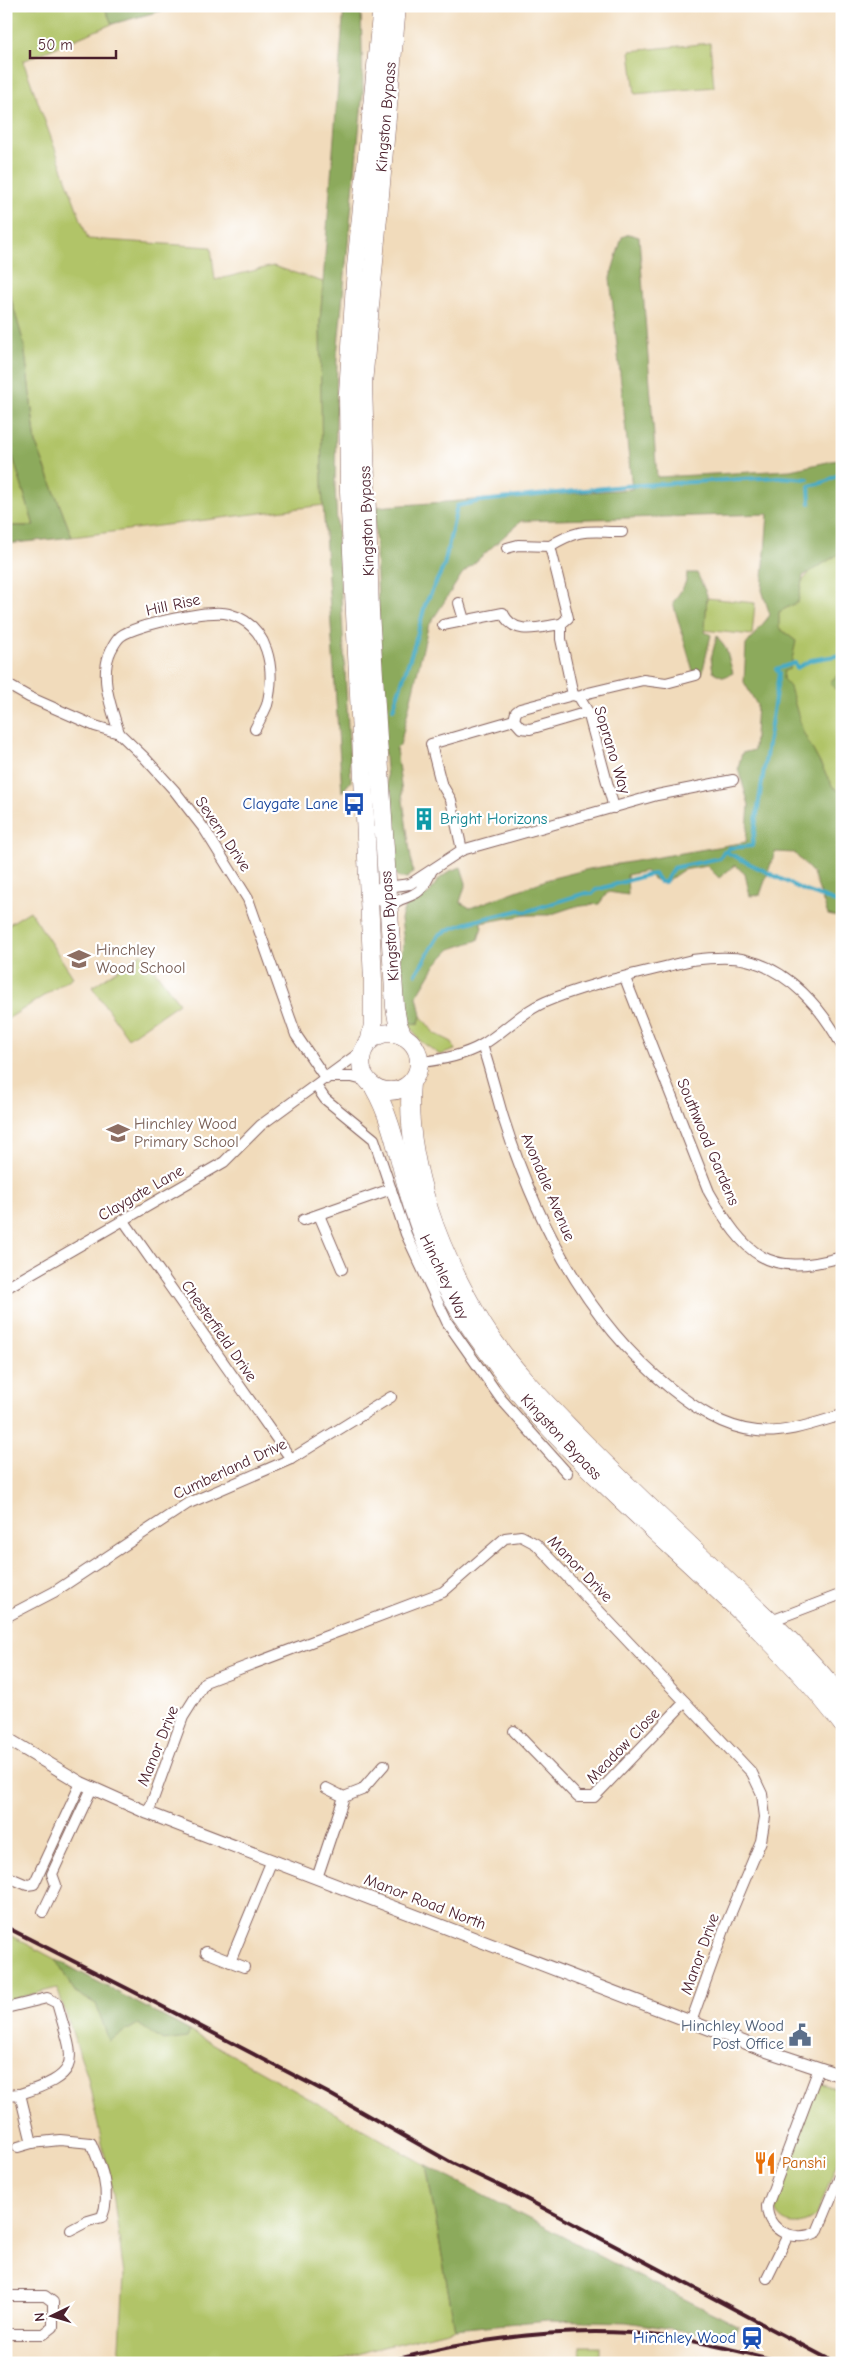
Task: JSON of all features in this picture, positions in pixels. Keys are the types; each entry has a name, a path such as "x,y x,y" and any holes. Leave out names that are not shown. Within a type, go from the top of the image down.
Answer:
{"highway":[{"path":"374,6 376,62"},
{"path":"376,62 382,6"},
{"name":"Kingston Bypass","path":"397,6 363,384 370,612 383,832 390,907 395,1007 403,1036"},
{"name":"Kingston Bypass","path":"366,1045 373,1024 372,960 349,491 348,393 356,267 376,62"},
{"path":"392,1032 403,1036 413,1043 418,1052 420,1062 416,1076 411,1083 400,1090 392,1092 371,1084 360,1066 366,1045 382,1033 392,1032"},
{"name":"Kingston Bypass","path":"411,1083 409,1107 420,1182 439,1239 460,1284 484,1326 516,1369 553,1411 594,1453 771,1621 824,1675 842,1698"},
{"name":"Kingston Bypass","path":"371,1084 388,1117 408,1192 437,1266 470,1328 511,1384 585,1465 778,1651 842,1724"}],"street":[{"path":"507,548 518,545 550,546 567,536 586,530 622,532"},
{"name":"Soprano Way","path":"550,546 568,618 561,624 560,639 576,696 588,712 614,808"},
{"path":"459,603 464,620"},
{"name":"Hill Rise","path":"119,733 106,678 109,654 120,637 134,630 207,612 228,613 244,621 260,635 270,657 270,684 266,707 255,729"},
{"path":"443,625 502,613 506,621 513,626 525,630 561,624"},
{"path":"514,720 516,712 520,709 643,680 666,683 696,675"},
{"name":"Severn Drive","path":"6,684 29,697 95,726 119,733 174,790 204,830 248,899 296,1035 305,1052 328,1078"},
{"path":"514,720 521,728 530,729 588,712"},
{"path":"462,850 451,800 441,783 431,744 514,720"},
{"path":"372,960 377,934 376,891 379,888 410,884 462,850 513,834 656,795 733,780"},
{"path":"390,907 402,897 414,894 421,889 434,867"},
{"path":"420,1062 456,1056 482,1045 542,1003 565,994 692,960 708,958 746,960 770,969 808,998 824,1016 842,1046"},
{"name":"Southwood Gardens","path":"625,978 710,1192 725,1220 738,1237 768,1260 793,1266 818,1264 842,1257"},
{"name":"Claygate Lane","path":"6,1288 224,1162 261,1125 328,1078 366,1045"},
{"name":"Avondale Avenue","path":"482,1045 504,1118 533,1199 561,1256 599,1315 648,1371 708,1415 756,1432 781,1431 842,1415"},
{"path":"328,1078 352,1077 371,1084"},
{"name":"Hinchley Way","path":"316,1086 325,1099 374,1139 406,1234 447,1322 501,1399 567,1473"},
{"path":"303,1220 391,1189"},
{"path":"319,1215 342,1269"},
{"name":"Chesterfield Drive","path":"124,1221 291,1459"},
{"name":"Cumberland Drive","path":"6,1617 54,1592 187,1504 291,1459 391,1397"},
{"name":"Manor Drive","path":"148,1813 183,1717 205,1682 443,1592 505,1538 521,1536 536,1544 752,1773 762,1794 765,1817 761,1841 726,1927 691,2022"},
{"path":"771,1621 842,1594"},
{"name":"Meadow Close","path":"514,1731 578,1797 594,1798 685,1702"},
{"name":"Manor Road North","path":"6,1738 86,1785 148,1813 691,2022 842,2076"},
{"path":"326,1788 344,1797 362,1790 384,1765"},
{"path":"6,1876 26,1885 34,1884 86,1785"},
{"path":"43,1912 56,1885 52,1874 86,1785"},
{"path":"317,1878 344,1797"},
{"path":"230,1962 272,1860"},
{"path":"206,1952 244,1967"},
{"path":"6,2008 47,1998 57,2003 72,2055 67,2072 48,2085 20,2094 6,2095"},
{"path":"819,2068 767,2206 770,2221 776,2229 788,2235 801,2237 817,2232 842,2172"},
{"path":"20,2094 32,2143"},
{"path":"18,2147 32,2143 60,2140 91,2142 102,2168 107,2204 102,2217 88,2221 71,2230"},
{"path":"767,2278 788,2235"},
{"path":"6,2296 45,2296 53,2302 53,2327 44,2334 6,2334"}],"green space":[{"path":"6,6 104,6 112,24 23,61 88,239 211,247 215,280 273,266 323,282 320,322 324,505 72,537 36,444 24,344 6,281"},
{"path":"104,6 179,6 112,24"},
{"path":"344,6 361,6 363,91 337,356 335,487 351,781 342,792 322,488 320,322"},
{"path":"710,43 714,87 635,94 630,51"},
{"path":"629,234 639,237 657,477 790,470 842,459 842,552 803,576 798,602 779,612 779,628 796,641 790,669 784,671 783,679 790,687 803,732 833,787 842,792 842,918 828,915 813,873 794,853 775,852 760,895 750,896 745,874 735,865 719,878 707,866 683,870 663,884 652,878 646,871 627,875 628,895 608,892 599,904 573,907 549,915 526,915 480,923 482,927 478,940 451,949 436,964 417,996 421,1016 419,1023 409,1024 403,1008 399,961 404,943 401,919 405,906 428,895 438,880 450,871 461,867 466,883 460,902 470,908 549,879 589,869 746,842 749,805 738,768 742,753 754,750 757,705 744,682 746,645 770,615 762,590 768,514 521,521 462,574 428,627 400,745 396,749 413,873 407,878 399,878 394,871 384,744 374,507 632,489 610,278 622,237"},
{"path":"6,281 24,344 36,444 72,537 6,544 6,526 34,526 6,434"},
{"path":"6,434 34,526 6,526"},
{"path":"842,512 842,867 783,684 777,612 814,567"},
{"path":"687,573 697,573 707,595 705,632 711,635 702,674 693,671 673,603 684,585"},
{"path":"707,598 755,603 752,635 704,630"},
{"path":"717,636 726,649 733,673 724,677 713,672 711,658"},
{"path":"842,671 842,689 835,689 830,682"},
{"path":"30,911 73,977 6,1020 6,926"},
{"path":"142,953 179,1003 128,1038 92,987"},
{"path":"421,1016 434,1033 452,1042 455,1050 440,1055 419,1040 409,1024 419,1023"},
{"path":"6,1933 190,2031 426,2165 455,2329 371,2350 331,2363 119,2363 124,2275 113,2193 87,2075 57,1988 6,2001"},
{"path":"55,1959 190,2031 187,2038 163,2041 138,2024 109,2041 96,2004 75,1992"},
{"path":"818,2083 842,2091 842,2149 817,2215 803,2223 790,2224 779,2217 773,2202"},
{"path":"426,2165 636,2275 739,2326 733,2338 626,2322 547,2320 455,2329"},
{"path":"581,2346 599,2346 599,2363 581,2363"}],"waterway":[{"path":"810,503 809,486 825,482 842,473"},
{"path":"393,709 415,643 425,605 444,566 457,506 480,501 624,486 779,477 808,479"},
{"path":"726,852 729,848 752,846 779,673 776,669 795,663 797,668 811,660 842,655"},
{"path":"416,974 439,935 458,926 520,910 525,912 586,893 592,894 596,890 647,875 654,874 660,882 665,882 673,868 720,858 724,851 803,890 839,903 842,902"}],"railway":[{"path":"6,1927 328,2093 452,2163 513,2192 836,2363"},
{"path":"382,2363 443,2348 504,2338 567,2332 630,2333 669,2337 708,2344 786,2363"}],"place":[{"name":"Claygate Lane","path":"354,804"},
{"name":"Bright Horizons","path":"424,819"},
{"name":"Hinchley Wood School","path":"79,959"},
{"name":"Hinchley Wood Primary School","path":"118,1133"},
{"name":"Hinchley Wood Post Office","path":"800,2035"},
{"name":"Panshi","path":"765,2163"},
{"name":"Hinchley Wood","path":"752,2338"}]}
